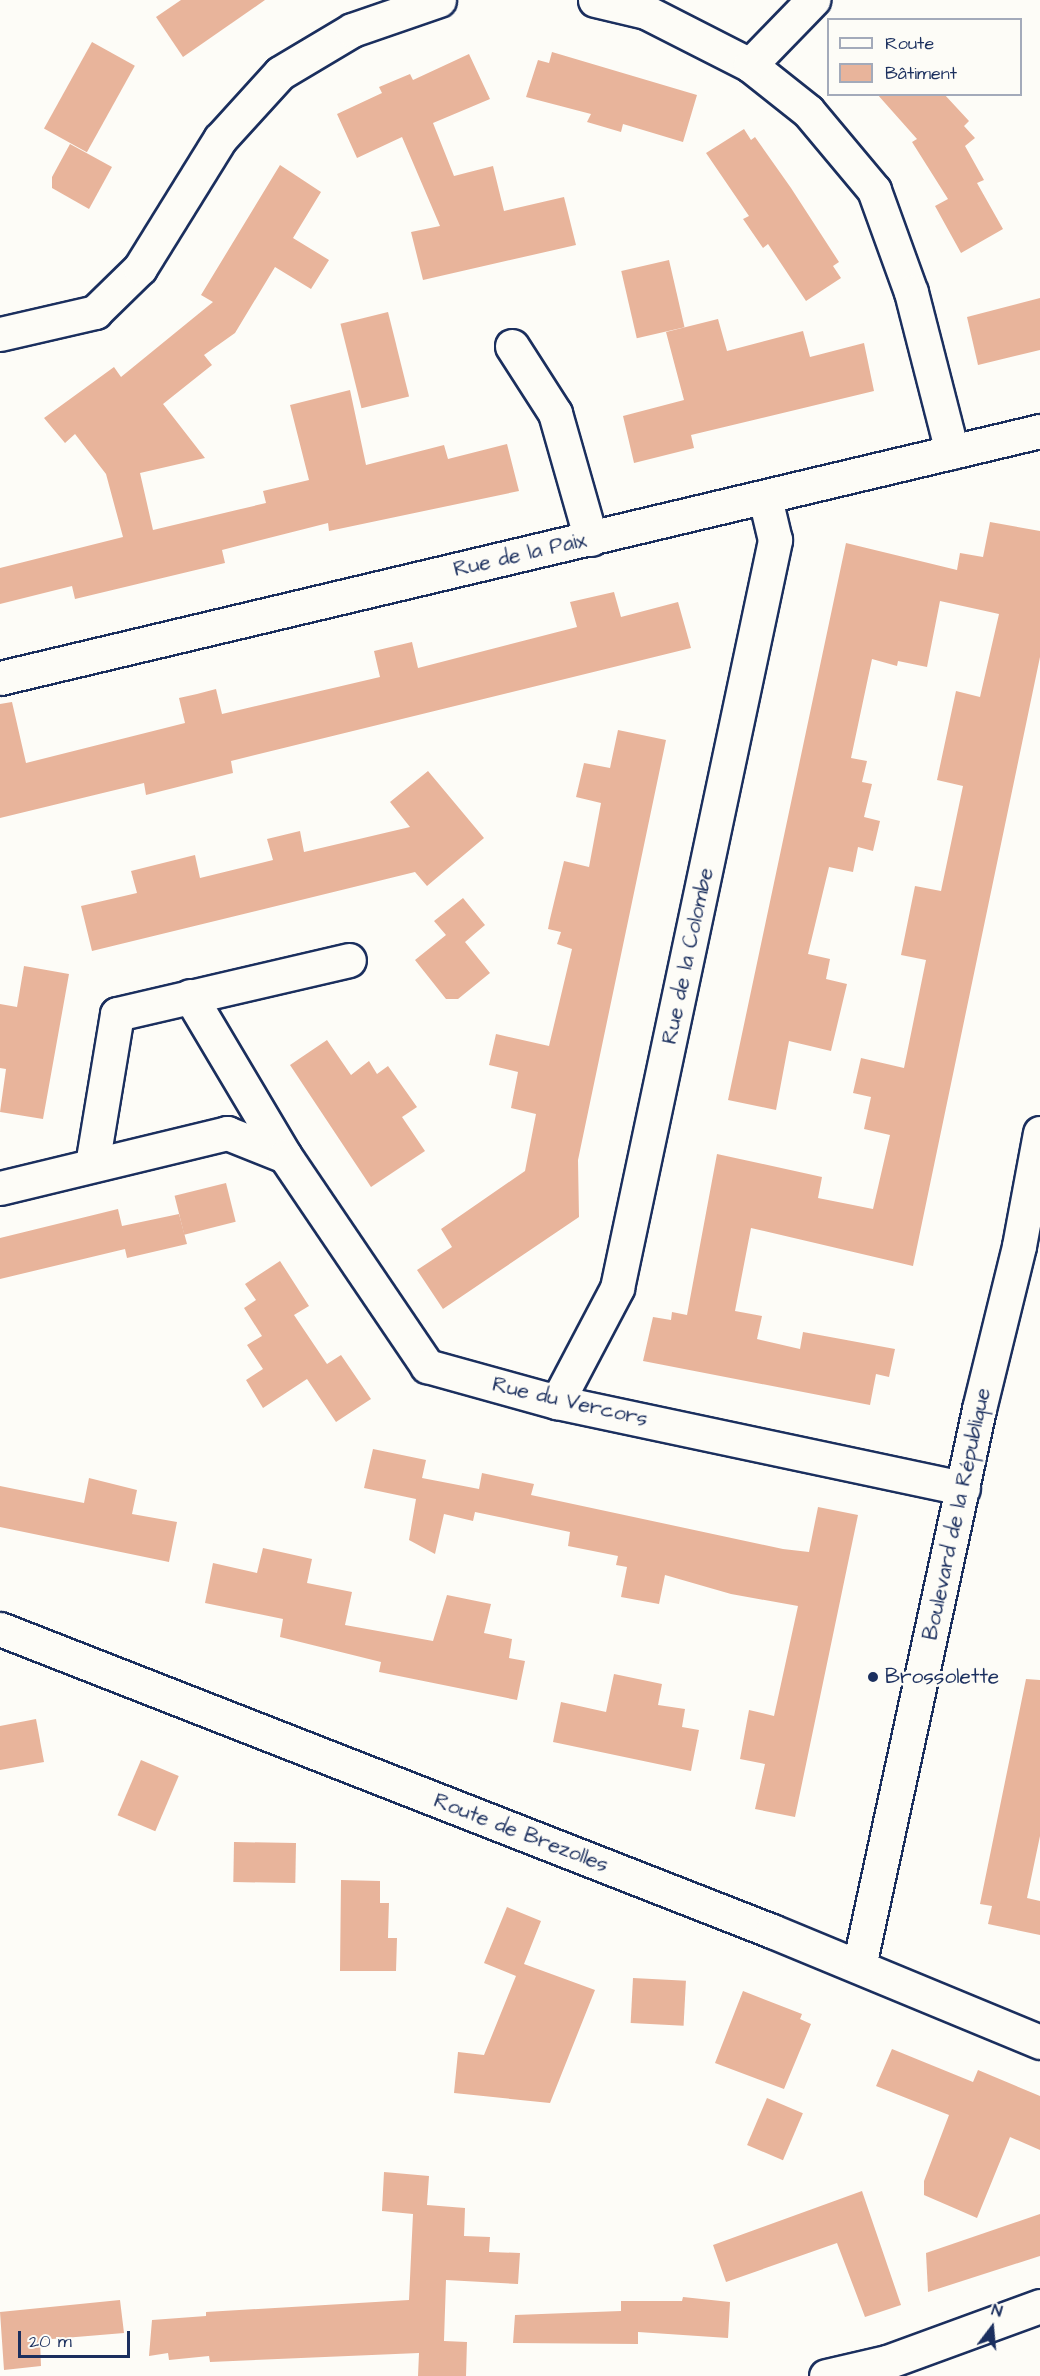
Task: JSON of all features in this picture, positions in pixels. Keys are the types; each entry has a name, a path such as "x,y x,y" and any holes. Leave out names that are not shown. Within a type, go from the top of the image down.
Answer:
{"street":[{"path":"0,334 95,312 140,268 220,139 280,73 352,30 439,0"},
{"path":"596,0 646,12 750,65 808,111 874,190 911,292 952,452"},
{"path":"750,65 813,0"},
{"path":"512,346 555,413 591,539"},
{"name":"Rue de la Paix","path":"0,678 1040,431"},
{"name":"Rue de la Colombe","path":"557,1402 617,1288 775,540 765,498"},
{"path":"92,1165 117,1014 349,960"},
{"name":"Rue du Vercors","path":"190,996 285,1156 427,1366 557,1402 963,1488"},
{"path":"0,1188 226,1133 285,1156"},
{"name":"Boulevard de la République","path":"859,1966 963,1488 1029,1249 1040,1133"},
{"name":"Route de Brezolles","path":"0,1629 859,1966 1040,2042"},
{"path":"826,2376 897,2369 1040,2306"}],"building":[{"path":"181,0 265,0 183,57 156,17"},
{"path":"92,42 135,66 87,152 44,129"},
{"path":"552,52 697,95 683,142 623,124 621,132 587,122 591,114 526,97 538,60 549,63"},
{"path":"469,54 490,99 433,123 454,176 493,166 504,211 564,197 576,245 423,280 411,232 440,226 402,137 357,158 337,114 382,93 379,87 410,74 413,80"},
{"path":"879,96 946,96 969,121 964,126 975,138 965,146 984,180 977,183 1003,229 961,253 935,206 948,199 912,142 917,139"},
{"path":"744,129 751,140 755,137 839,262 833,266 841,278 806,301 768,244 763,248 743,219 749,216 706,153"},
{"path":"70,144 112,167 89,209 52,188 52,177"},
{"path":"280,165 321,192 293,238 329,260 311,289 275,267 235,333 204,355 212,365 163,404 205,458 140,473 153,530 266,503 263,491 309,480 290,405 350,390 366,465 444,445 448,459 507,444 519,491 329,531 328,523 222,550 225,563 75,599 72,586 0,604 0,568 123,537 106,474 75,434 65,443 44,418 114,367 121,377 213,302 201,295"},
{"path":"669,260 685,327 637,338 621,271"},
{"path":"1040,298 1040,350 978,365 967,317"},
{"path":"388,312 409,396 362,408 340,324"},
{"path":"718,319 727,351 803,331 810,357 864,343 874,391 691,435 694,448 634,463 623,416 684,400 666,332"},
{"path":"990,522 1040,531 1040,657 913,1266 751,1228 735,1311 762,1316 757,1339 800,1349 803,1332 895,1349 889,1377 876,1374 870,1405 643,1361 653,1317 671,1320 672,1312 687,1315 717,1154 822,1177 818,1198 873,1209 890,1135 864,1129 871,1097 853,1093 861,1058 904,1068 926,960 901,955 915,886 941,891 963,786 937,780 956,691 980,697 999,614 940,601 927,667 898,661 897,666 872,659 851,758 867,761 862,782 872,784 864,817 880,821 873,851 858,847 853,872 829,867 808,954 830,959 826,979 847,984 831,1051 789,1041 776,1110 728,1100 846,543 957,570 960,553 983,557"},
{"path":"614,592 621,617 678,602 691,648 231,761 233,773 146,795 144,783 0,818 0,704 12,702 26,763 185,723 179,698 216,689 222,714 380,677 374,651 412,642 418,668 577,627 570,602"},
{"path":"618,730 666,740 578,1160 579,1217 443,1309 417,1270 452,1247 441,1229 525,1171 536,1114 511,1108 518,1072 489,1065 496,1034 549,1046 572,949 557,944 561,932 548,929 550,919 564,861 589,867 601,803 576,797 584,763 610,768"},
{"path":"428,771 484,838 427,886 415,872 92,951 81,906 137,893 131,871 195,855 200,878 273,860 267,839 300,831 304,852 410,827 390,802"},
{"path":"463,898 485,925 465,942 490,973 458,999 446,999 415,960 446,935 434,921"},
{"path":"24,966 69,974 43,1119 0,1112 6,1069 0,1068 0,1004 17,1007"},
{"path":"327,1040 351,1075 369,1061 377,1074 388,1066 417,1107 402,1117 425,1151 371,1187 290,1065"},
{"path":"226,1183 236,1222 184,1235 175,1196"},
{"path":"118,1209 122,1226 179,1214 187,1244 127,1258 125,1249 0,1279 0,1238"},
{"path":"280,1261 309,1306 294,1315 327,1364 341,1355 371,1399 336,1422 307,1379 263,1408 246,1380 263,1369 247,1345 262,1336 244,1308 256,1300 245,1284"},
{"path":"373,1449 426,1460 422,1478 479,1489 482,1473 534,1484 531,1495 783,1549 809,1552 818,1507 858,1515 795,1817 755,1809 765,1764 740,1759 749,1710 774,1716 798,1606 731,1594 665,1575 659,1604 621,1597 627,1567 616,1565 618,1556 568,1546 570,1532 475,1512 473,1521 444,1514 435,1554 409,1540 416,1499 364,1488"},
{"path":"89,1478 137,1490 132,1514 177,1522 169,1562 0,1527 0,1486 84,1503"},
{"path":"263,1548 312,1559 307,1583 352,1592 345,1625 433,1641 447,1595 491,1604 484,1633 512,1639 509,1658 525,1661 517,1700 379,1672 381,1662 280,1637 283,1619 205,1603 213,1563 257,1573"},
{"path":"614,1674 662,1684 658,1705 685,1709 682,1727 699,1730 691,1771 553,1742 561,1702 606,1712"},
{"path":"1026,1679 1040,1680 1040,1836 1027,1898 1040,1901 1040,1935 988,1924 992,1906 980,1904"},
{"path":"36,1719 44,1762 0,1770 0,1726"},
{"path":"141,1760 179,1776 155,1831 118,1815"},
{"path":"234,1842 296,1843 295,1883 233,1882"},
{"path":"341,1880 380,1881 380,1903 389,1903 388,1938 397,1938 396,1971 340,1971"},
{"path":"507,1907 541,1921 524,1964 595,1990 550,2103 454,2093 458,2052 484,2055 516,1976 484,1963"},
{"path":"633,1978 686,1981 684,2026 631,2023"},
{"path":"743,1991 802,2014 800,2019 811,2024 784,2089 715,2063"},
{"path":"892,2049 973,2082 978,2070 1040,2096 1040,2150 1010,2137 977,2218 924,2195 924,2181 949,2115 876,2086"},
{"path":"767,2098 803,2113 783,2160 747,2145"},
{"path":"384,2172 429,2176 427,2205 465,2208 464,2236 490,2237 489,2252 520,2253 518,2284 446,2280 444,2341 467,2342 466,2376 418,2376 419,2353 210,2362 209,2356 169,2360 168,2353 149,2356 152,2320 206,2316 206,2312 409,2300 413,2214 382,2211"},
{"path":"862,2191 901,2305 865,2317 837,2243 726,2282 713,2245"},
{"path":"1040,2214 1040,2256 928,2292 926,2253"},
{"path":"683,2297 730,2302 728,2338 638,2332 638,2344 513,2343 515,2315 621,2311 621,2301 682,2301"},
{"path":"120,2300 124,2333 40,2340 41,2366 4,2370 0,2312"}],"place":[{"name":"Brossolette","path":"873,1677"}]}
